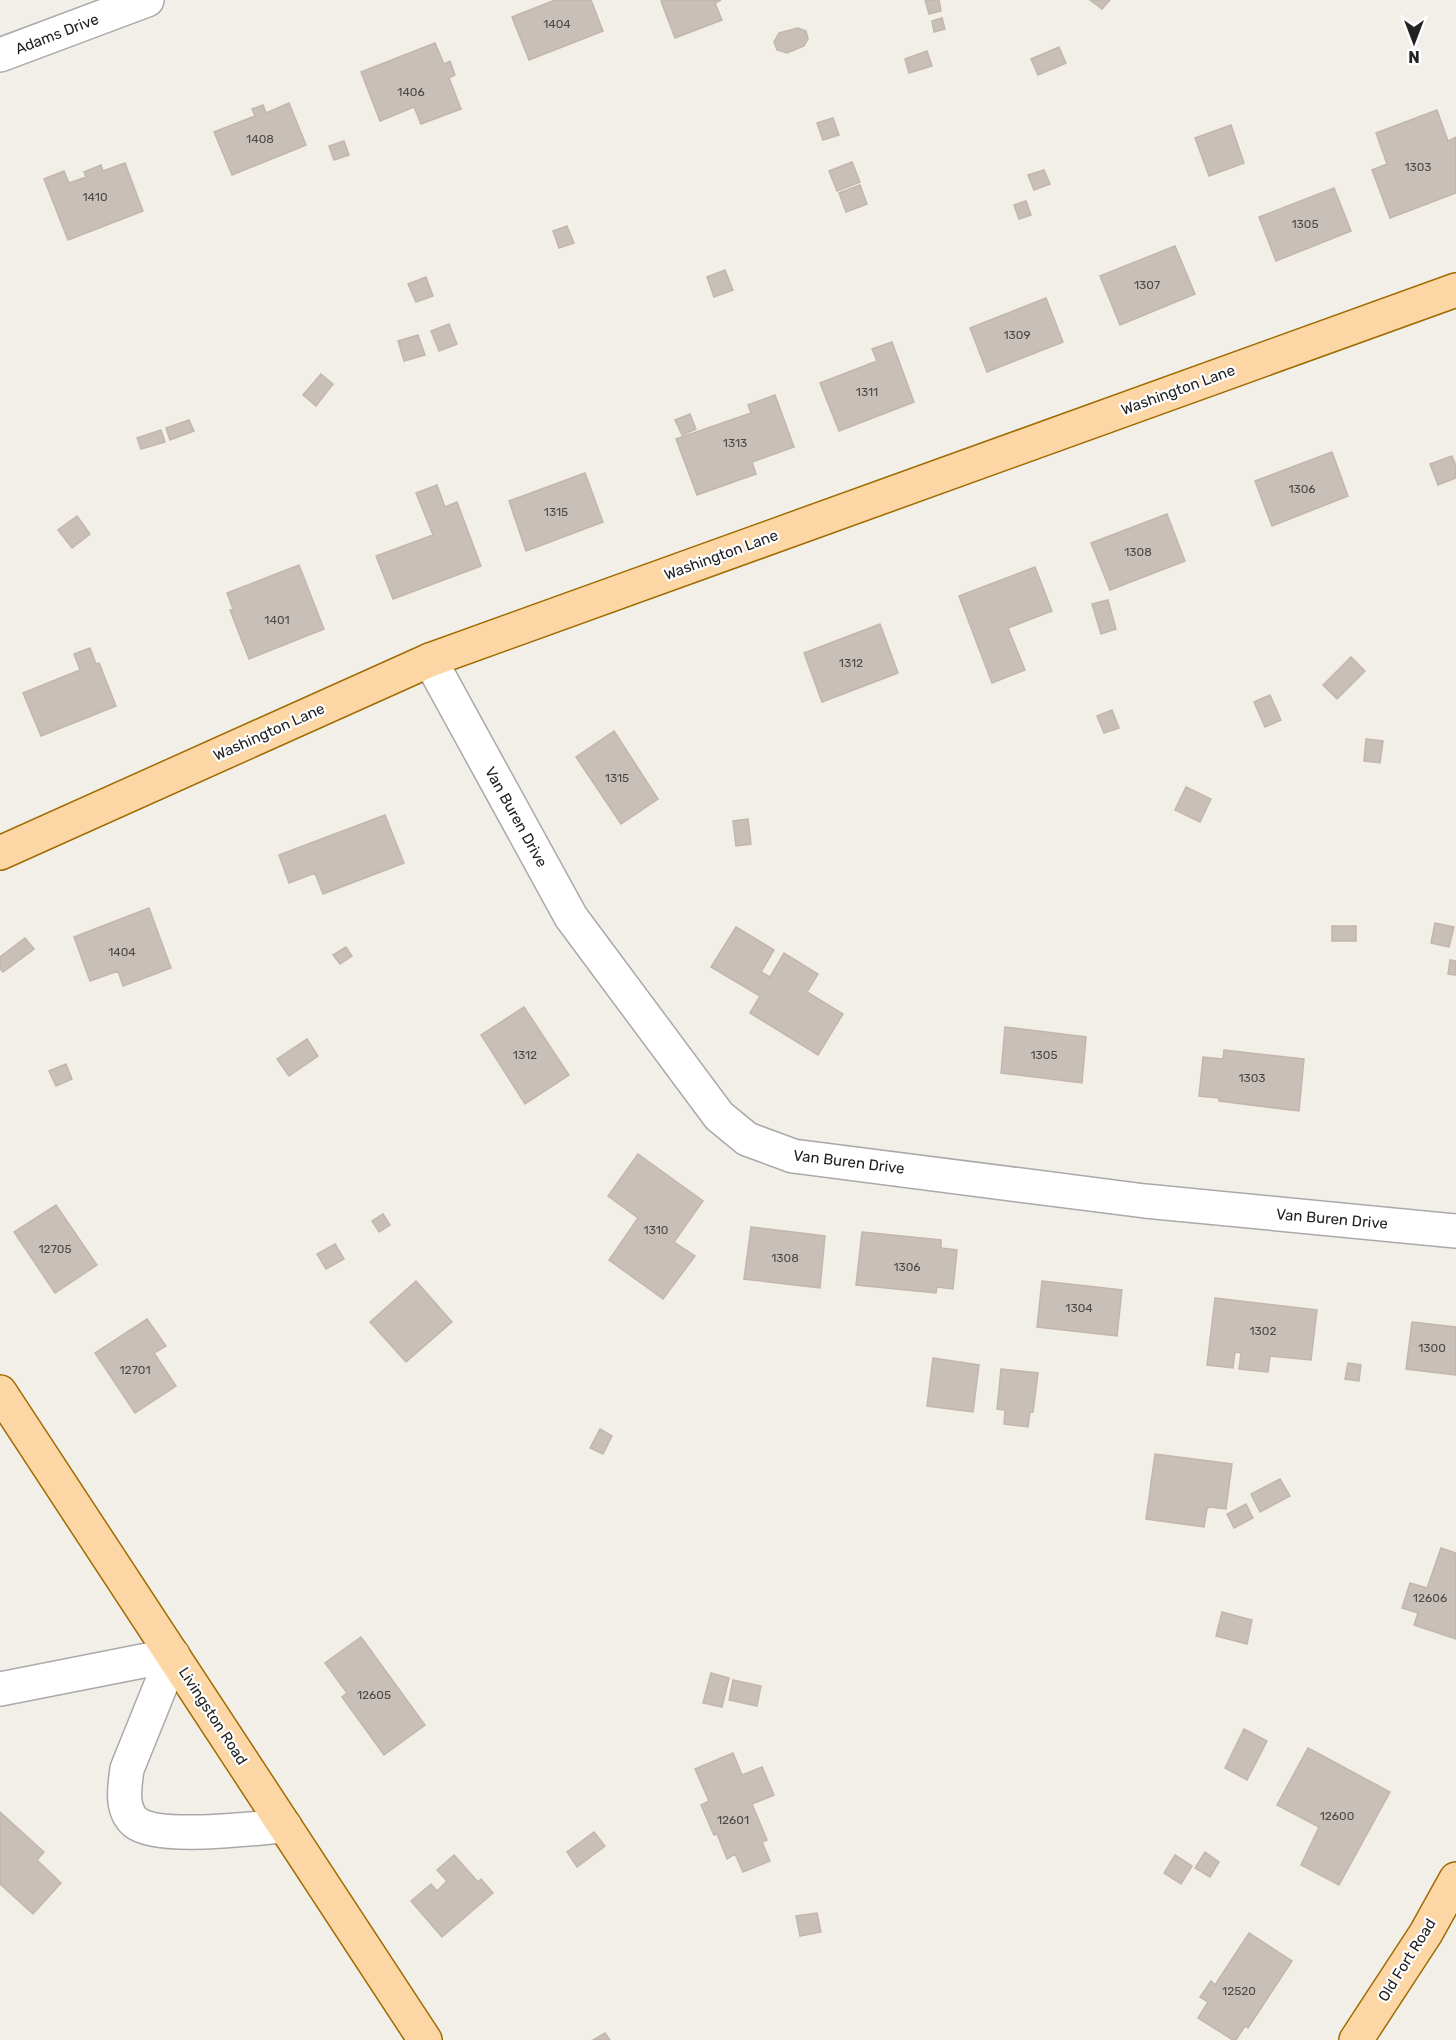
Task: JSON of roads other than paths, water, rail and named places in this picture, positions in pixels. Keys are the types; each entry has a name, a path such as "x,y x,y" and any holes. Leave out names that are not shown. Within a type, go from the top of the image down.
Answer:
{"main road":[{"name":"Washington Lane","path":"0,854 430,660 1456,290"},
{"name":"Livingston Road","path":"0,1392 425,2040"},
{"name":"Old Fort Road","path":"1356,2040 1426,1933 1456,1880"}],"street":[{"name":"Adams Drive","path":"0,56 147,0"},
{"name":"Van Buren Drive","path":"430,660 571,917 719,1116 747,1139 793,1156 1145,1201 1456,1231"},
{"path":"0,1689 173,1655"},
{"path":"173,1655 127,1769 125,1806 134,1821 154,1830 195,1832 285,1826"}]}
